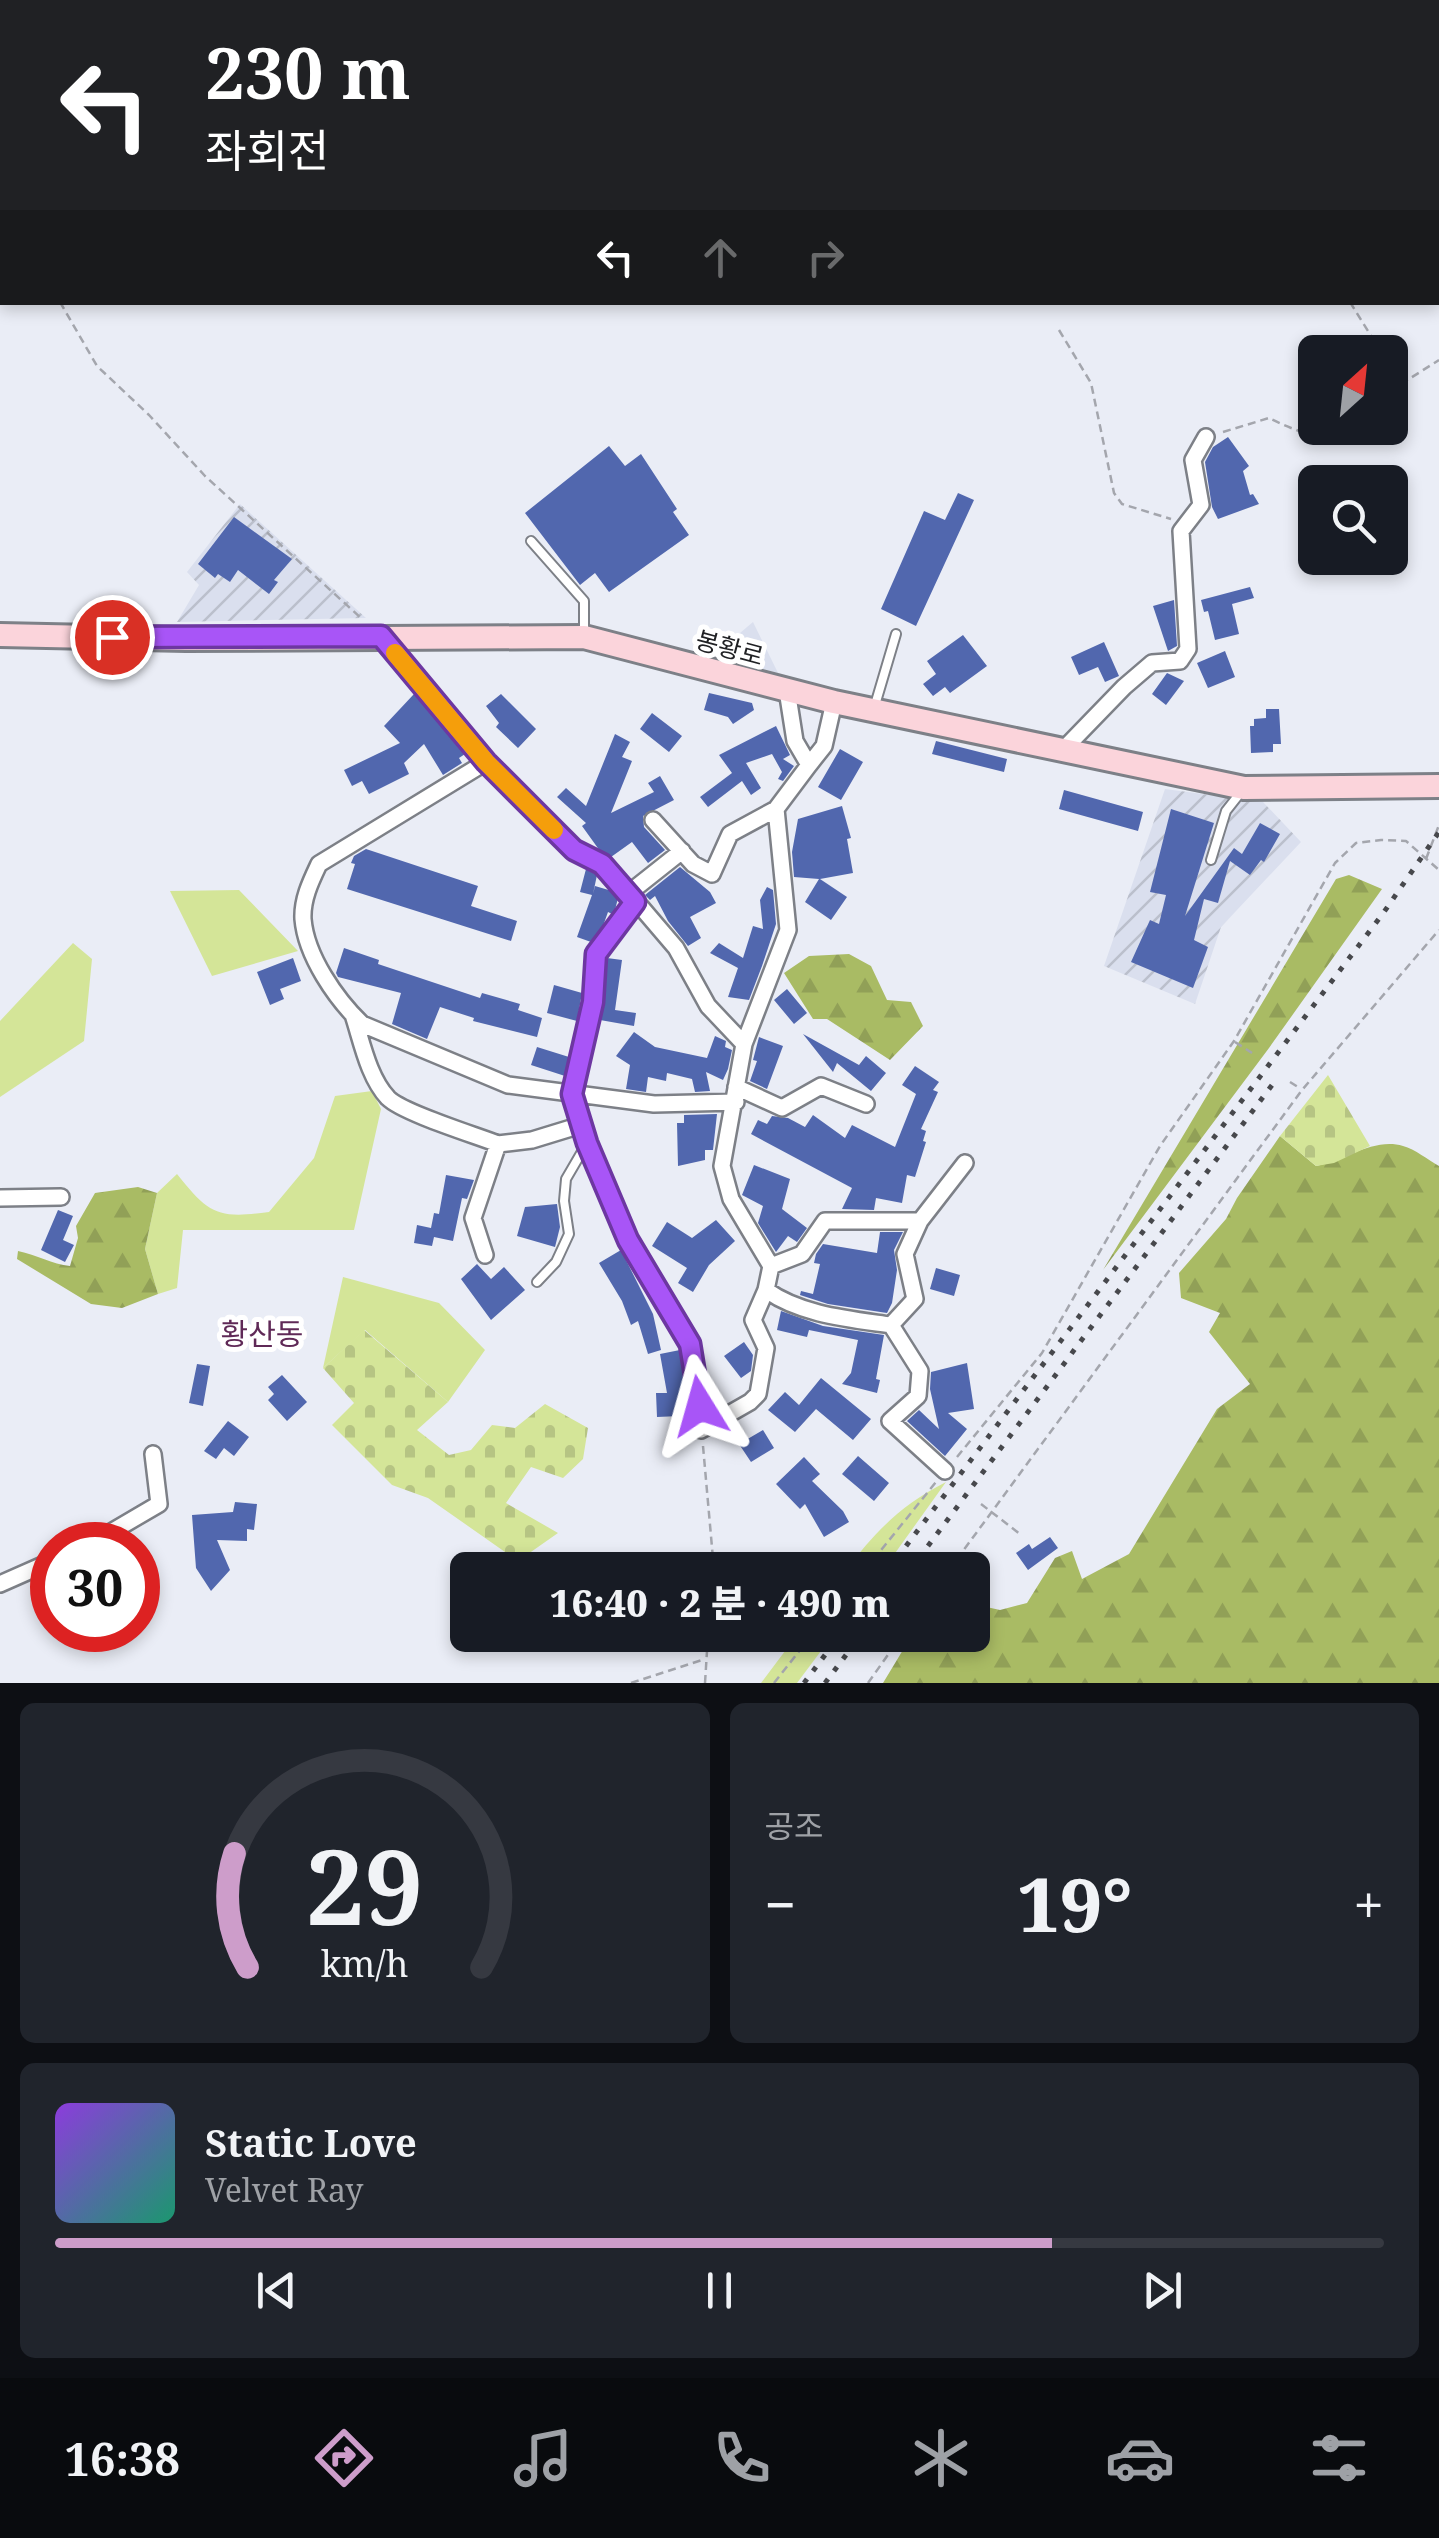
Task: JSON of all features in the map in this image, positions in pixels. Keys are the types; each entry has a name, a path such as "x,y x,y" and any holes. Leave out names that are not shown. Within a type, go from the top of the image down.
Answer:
{"street":[{"path":"1062,751 1152,664 1180,661 1188,649 1181,531 1202,504 1193,460 1206,437"},
{"name":"봉황로","path":"0,636 584,637 834,702 1244,788 1439,786"},
{"path":"381,636 486,762 574,850 602,864 676,948 708,1006 744,1044"},
{"path":"787,690 795,741 809,765"},
{"path":"653,820 693,864 712,874 730,834 776,810 824,746 834,702"},
{"path":"486,762 319,864 307,889 303,916 307,937 319,964 362,1024 508,1085 654,1104 736,1094 782,1108 821,1086 866,1104"},
{"path":"682,851 632,898 596,954 593,1002 572,1094 587,1143 628,1240 690,1344 702,1430 758,1394 766,1348 753,1320 772,1266 731,1199 722,1166 744,1044 788,930 776,810"},
{"path":"353,1015 368,1064 389,1099 498,1144 532,1140 582,1125"},
{"path":"485,1255 473,1218 498,1144"},
{"path":"890,1325 915,1299 904,1254 920,1221 966,1163"},
{"path":"0,1198 61,1197"},
{"path":"772,1266 802,1254 826,1220 920,1221"},
{"path":"766,1290 778,1299 828,1316 890,1325 920,1371 918,1396 890,1421 945,1471"},
{"path":"129,1522 159,1504 153,1454"},
{"path":"0,1584 30,1571"}],"lane":[{"path":"531,540 584,601 584,637"},
{"path":"874,710 896,634"},
{"path":"1211,860 1226,811 1244,788"},
{"path":"537,1282 556,1262 569,1234 564,1201 566,1179 587,1143"}],"path":[{"path":"62,305 97,366 149,414 205,476 381,636"},
{"path":"1352,305 1370,335"},
{"path":"1059,330 1091,383 1114,493 1122,504 1186,524"},
{"path":"1408,378 1439,360"},
{"path":"1206,437 1268,418 1298,433"},
{"path":"1426,860 1439,825"},
{"path":"1042,1352 1160,1146 1234,1042 1335,863 1356,844 1381,840 1406,842 1439,870"},
{"path":"962,1552 1302,1090 1439,930"},
{"path":"1234,1042 1252,1053"},
{"path":"1290,1082 1302,1090"},
{"path":"702,1430 712,1552"},
{"path":"981,1504 1020,1534"},
{"path":"705,1683 706,1652"},
{"path":"774,1683 799,1652"},
{"path":"868,1683 890,1652"},
{"path":"631,1683 705,1660"}],"shaded area":[{"path":"240,504 366,618 177,622 199,585 187,572"},
{"path":"753,622 778,673 714,655"},
{"path":"1165,789 1263,802 1301,842 1221,927 1195,1004 1104,966"}],"green space":[{"path":"1349,875 1382,889 1103,1270 1336,879"},
{"path":"239,890 298,951 212,976 170,891"},
{"path":"73,943 92,959 84,1041 0,1097 0,1021"},
{"path":"849,954 871,966 887,1000 911,1002 923,1026 890,1060 827,1019 813,1019 784,973 809,956"},
{"path":"1328,1075 1370,1146 1334,1163 1316,1166 1280,1136"},
{"path":"372,1091 381,1109 354,1230 183,1230 177,1288 158,1294 145,1249 157,1193 177,1174 216,1211 237,1215 269,1212 314,1158 335,1096"},
{"path":"1280,1136 1316,1166 1370,1147 1392,1144 1412,1150 1439,1166 1439,1683 883,1683 902,1652 990,1652 990,1608 1000,1610 1027,1603 1055,1558 1072,1551 1082,1579 1129,1554 1217,1409 1250,1384 1209,1332 1220,1313 1181,1298 1179,1273 1226,1219"},
{"path":"138,1187 157,1193 145,1249 158,1294 122,1308 91,1304 17,1259 18,1251 70,1266 78,1238 76,1226 95,1193"},
{"path":"343,1277 439,1303 485,1350 448,1402 365,1330 323,1368"},
{"path":"364,1330 448,1402 417,1430 449,1455 471,1450 492,1425 515,1428 545,1404 588,1428 583,1459 563,1478 531,1467 506,1503 558,1533 531,1552 505,1552 428,1498 392,1485 332,1425 354,1403 323,1368"},
{"path":"946,1482 896,1552 861,1552 890,1520"},
{"path":"784,1652 820,1652 797,1683 761,1683"}],"building":[{"path":"1228,437 1249,466 1243,471 1250,495 1259,504 1218,519 1212,507 1205,462 1213,447"},
{"path":"609,446 625,466 641,454 689,535 609,592 595,573 580,585 525,513"},
{"path":"958,493 974,500 916,626 881,609 924,511 945,520"},
{"path":"234,517 292,559 274,580 278,582 269,594 238,570 230,582 218,574 215,578 198,564"},
{"path":"1250,587 1254,598 1232,604 1239,634 1215,640 1201,600"},
{"path":"1174,600 1177,646 1168,651 1153,606"},
{"path":"963,635 987,666 950,693 945,687 933,696 923,684 936,674 927,661"},
{"path":"1104,642 1119,676 1105,682 1098,667 1079,675 1071,657"},
{"path":"1225,651 1235,677 1208,688 1197,663"},
{"path":"1167,673 1184,681 1166,705 1152,694"},
{"path":"709,693 752,703 754,710 733,724 728,717 704,710"},
{"path":"414,694 465,754 459,758 462,763 443,775 424,744 404,763 409,774 369,794 362,781 352,786 344,770 400,743 384,726"},
{"path":"501,694 536,729 518,748 496,727 499,723 486,706"},
{"path":"1266,709 1279,709 1281,744 1273,744 1273,752 1251,753 1250,726 1254,726 1254,719 1266,718"},
{"path":"652,713 682,736 669,752 640,729"},
{"path":"776,726 790,755 783,759 794,766 783,781 778,779 782,772 772,754 746,763 761,788 751,795 742,781 708,807 700,797 732,773 719,755"},
{"path":"615,734 630,742 622,757 632,761 611,813 654,792 648,783 660,776 674,800 643,816 644,827 665,850 648,863 632,842 611,857 600,851 582,826 586,823 557,797 566,788 586,806"},
{"path":"936,741 1007,759 1004,772 932,754"},
{"path":"840,749 863,762 841,800 818,787"},
{"path":"1064,790 1143,812 1138,831 1059,809"},
{"path":"842,806 851,838 847,839 853,873 820,879 847,897 831,920 805,902 819,879 794,877 792,852 798,819"},
{"path":"1171,809 1214,823 1185,916 1234,848 1242,854 1260,823 1280,834 1264,862 1261,860 1250,875 1230,861 1218,903 1204,899 1194,940 1208,947 1193,988 1131,962 1150,920 1159,924 1166,895 1150,892"},
{"path":"366,849 478,886 471,906 517,921 511,941 347,889 354,856"},
{"path":"680,867 710,892 716,903 690,917 701,938 688,946 655,896 650,900 645,895"},
{"path":"586,869 597,875 593,894 595,886 612,891 618,898 615,910 612,914 608,912 591,942 577,937 592,895 580,892"},
{"path":"767,887 773,890 776,924 762,966 749,1000 728,997 738,968 710,953 719,943 743,958 753,926 763,929 760,900"},
{"path":"344,948 379,960 378,964 480,998 482,993 520,1004 518,1010 542,1018 537,1037 473,1021 474,1018 440,1007 427,1039 392,1024 401,993 338,977"},
{"path":"293,958 301,981 280,989 284,999 270,1005 257,972"},
{"path":"607,958 622,960 615,1010 636,1013 634,1026 600,1020"},
{"path":"554,985 582,993 577,1021 547,1013"},
{"path":"787,989 807,1013 794,1024 774,1000"},
{"path":"634,1032 655,1047 707,1058 715,1036 726,1041 725,1047 732,1050 723,1080 706,1072 710,1091 695,1092 692,1079 667,1073 666,1081 648,1077 646,1092 626,1089 630,1065 616,1056"},
{"path":"803,1034 859,1065 866,1056 886,1073 871,1091 837,1063 833,1072"},
{"path":"759,1037 783,1046 767,1089 750,1081"},
{"path":"537,1047 569,1057 565,1076 531,1065"},
{"path":"915,1066 939,1082 921,1129 926,1131 926,1142 915,1177 907,1175 902,1203 876,1198 874,1210 842,1209 852,1188 751,1134 758,1120 767,1124 772,1116 788,1118 805,1127 813,1115 845,1138 852,1125 895,1147 916,1094 902,1085"},
{"path":"717,1114 713,1150 705,1150 705,1160 678,1166 677,1123 684,1123 684,1115"},
{"path":"754,1165 790,1179 782,1209 807,1228 797,1242 788,1236 776,1252 758,1223 763,1206 742,1195"},
{"path":"446,1175 474,1180 467,1199 462,1198 453,1241 434,1237 432,1246 414,1243 417,1225 431,1228 434,1213 439,1214"},
{"path":"557,1204 560,1227 555,1247 517,1236 525,1207"},
{"path":"58,1210 73,1216 63,1240 74,1245 65,1262 41,1250"},
{"path":"716,1220 735,1241 709,1265 693,1292 678,1283 687,1268 652,1246 667,1222 692,1238"},
{"path":"880,1232 903,1232 894,1250 897,1270 887,1313 828,1304 800,1295 801,1291 813,1294 820,1264 814,1263 823,1244 877,1253"},
{"path":"621,1250 653,1314 661,1350 648,1354 638,1321 631,1325 622,1301 599,1263"},
{"path":"477,1264 491,1279 504,1267 525,1290 491,1320 461,1279"},
{"path":"936,1268 960,1275 954,1296 930,1289"},
{"path":"781,1311 823,1326 884,1335 877,1393 842,1384 851,1373 858,1340 809,1330 807,1337 777,1330"},
{"path":"744,1342 753,1355 751,1371 741,1378 724,1356"},
{"path":"680,1350 687,1394 679,1397 680,1416 657,1417 656,1393 667,1393 660,1354"},
{"path":"967,1363 974,1409 948,1413 967,1429 945,1456 907,1421 919,1410 939,1429 930,1389 931,1372"},
{"path":"197,1364 210,1366 203,1406 189,1403"},
{"path":"282,1375 307,1402 287,1421 268,1400 274,1394 268,1387"},
{"path":"821,1378 871,1419 853,1440 816,1409 795,1432 768,1410 785,1392 799,1405"},
{"path":"228,1421 249,1437 234,1456 224,1448 216,1459 204,1451"},
{"path":"763,1430 774,1448 751,1462 739,1444"},
{"path":"858,1456 889,1483 874,1501 842,1474"},
{"path":"804,1457 820,1474 812,1481 849,1522 824,1537 805,1504 800,1509 776,1484"},
{"path":"235,1502 257,1504 254,1530 247,1529 247,1541 217,1540 230,1570 211,1591 196,1568 192,1515 233,1512"},
{"path":"1050,1537 1058,1548 1028,1570 1016,1553 1029,1544 1032,1549"}],"railway":[{"path":"902,1552 1384,912 1439,832"},
{"path":"923,1552 1272,1085"},
{"path":"804,1683 827,1652"},
{"path":"825,1683 848,1652"}],"slow traffic":[{"path":"395,653 486,762 554,830"}],"district":[{"name":"황산동","path":"262,1333"}],"route":[{"path":"112,637 381,636 486,762 574,850 602,864 630,893 635,902 596,954 593,1002 572,1094 587,1143 628,1240 690,1344 700,1406"}]}
